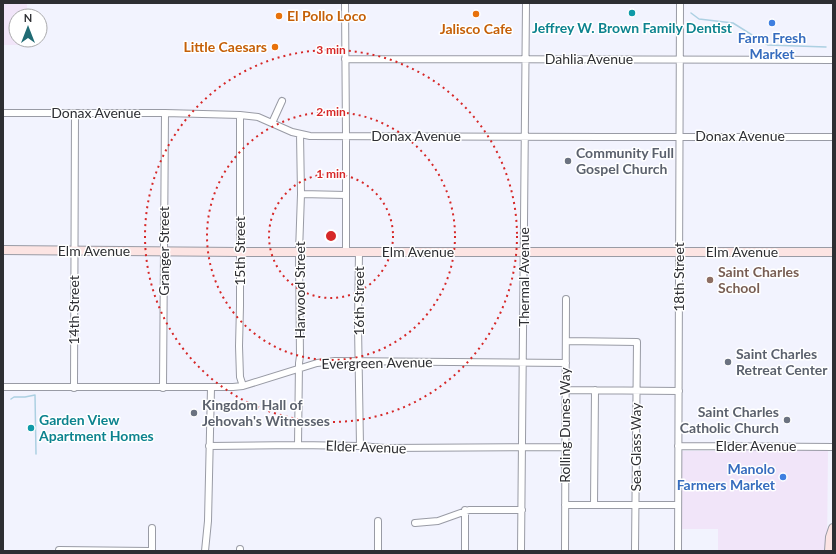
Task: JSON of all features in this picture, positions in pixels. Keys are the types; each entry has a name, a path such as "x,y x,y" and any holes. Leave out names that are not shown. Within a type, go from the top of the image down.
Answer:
{"street":[{"name":"16th Street","path":"344,3 346,252"},
{"name":"Thermal Avenue","path":"521,551 526,3"},
{"name":"18th Street","path":"678,551 680,3"},
{"name":"Dahlia Avenue","path":"345,59 833,60"},
{"path":"272,123 282,101"},
{"name":"Donax Avenue","path":"3,113 165,113 240,115 258,117 300,134 346,136 833,137"},
{"name":"14th Street","path":"74,388 76,113"},
{"name":"Granger Street","path":"163,388 165,113"},
{"name":"15th Street","path":"240,115 239,354 240,377 243,386"},
{"name":"Harwood Street","path":"298,445 300,356 300,134"},
{"path":"301,194 346,195"},
{"name":"Elm Avenue","path":"3,250 239,252 833,252"},
{"name":"16th Street","path":"359,252 360,446"},
{"name":"Rolling Dunes Way","path":"565,551 566,299"},
{"name":"Sea Glass Way","path":"566,341 637,342 636,551"},
{"name":"Evergreen Avenue","path":"211,388 243,386 317,363 334,361 566,363"},
{"path":"3,387 211,388 208,521 205,551"},
{"path":"566,390 679,390"},
{"path":"594,505 595,390"},
{"name":"Elder Avenue","path":"210,446 298,445 385,448 565,447"},
{"name":"Elder Avenue","path":"678,446 833,447"},
{"path":"565,505 678,505"},
{"path":"465,510 465,551"},
{"path":"415,523 438,521 465,510 522,510"},
{"path":"378,521 378,551"},
{"path":"152,528 152,551"},
{"path":"830,551 830,537 833,528"},
{"path":"59,550 149,551"}],"shaded area":[{"path":"3,3 27,3 27,8 8,8 8,45 3,45"},
{"path":"828,450 827,551 718,551 718,529 682,529 682,451"}],"waterway":[{"path":"691,13 699,19 733,23 768,45 826,47"},
{"path":"11,399 14,397 35,395 36,454"}],"place":[{"name":"Jeffrey W. Brown Family Dentist","path":"632,13"},
{"name":"Jalisco Cafe","path":"476,14"},
{"name":"El Pollo Loco","path":"279,16"},
{"name":"Farm Fresh Market","path":"772,23"},
{"name":"Little Caesars","path":"275,47"},
{"name":"Community Full Gospel Church","path":"568,161"},
{"name":"Saint Charles School","path":"710,280"},
{"name":"Saint Charles Retreat Center","path":"728,362"},
{"name":"Kingdom Hall of Jehovah's Witnesses","path":"194,413"},
{"name":"Saint Charles Catholic Church","path":"787,420"},
{"name":"Garden View Apartment Homes","path":"31,428"},
{"name":"Manolo Farmers Market","path":"783,477"}]}
